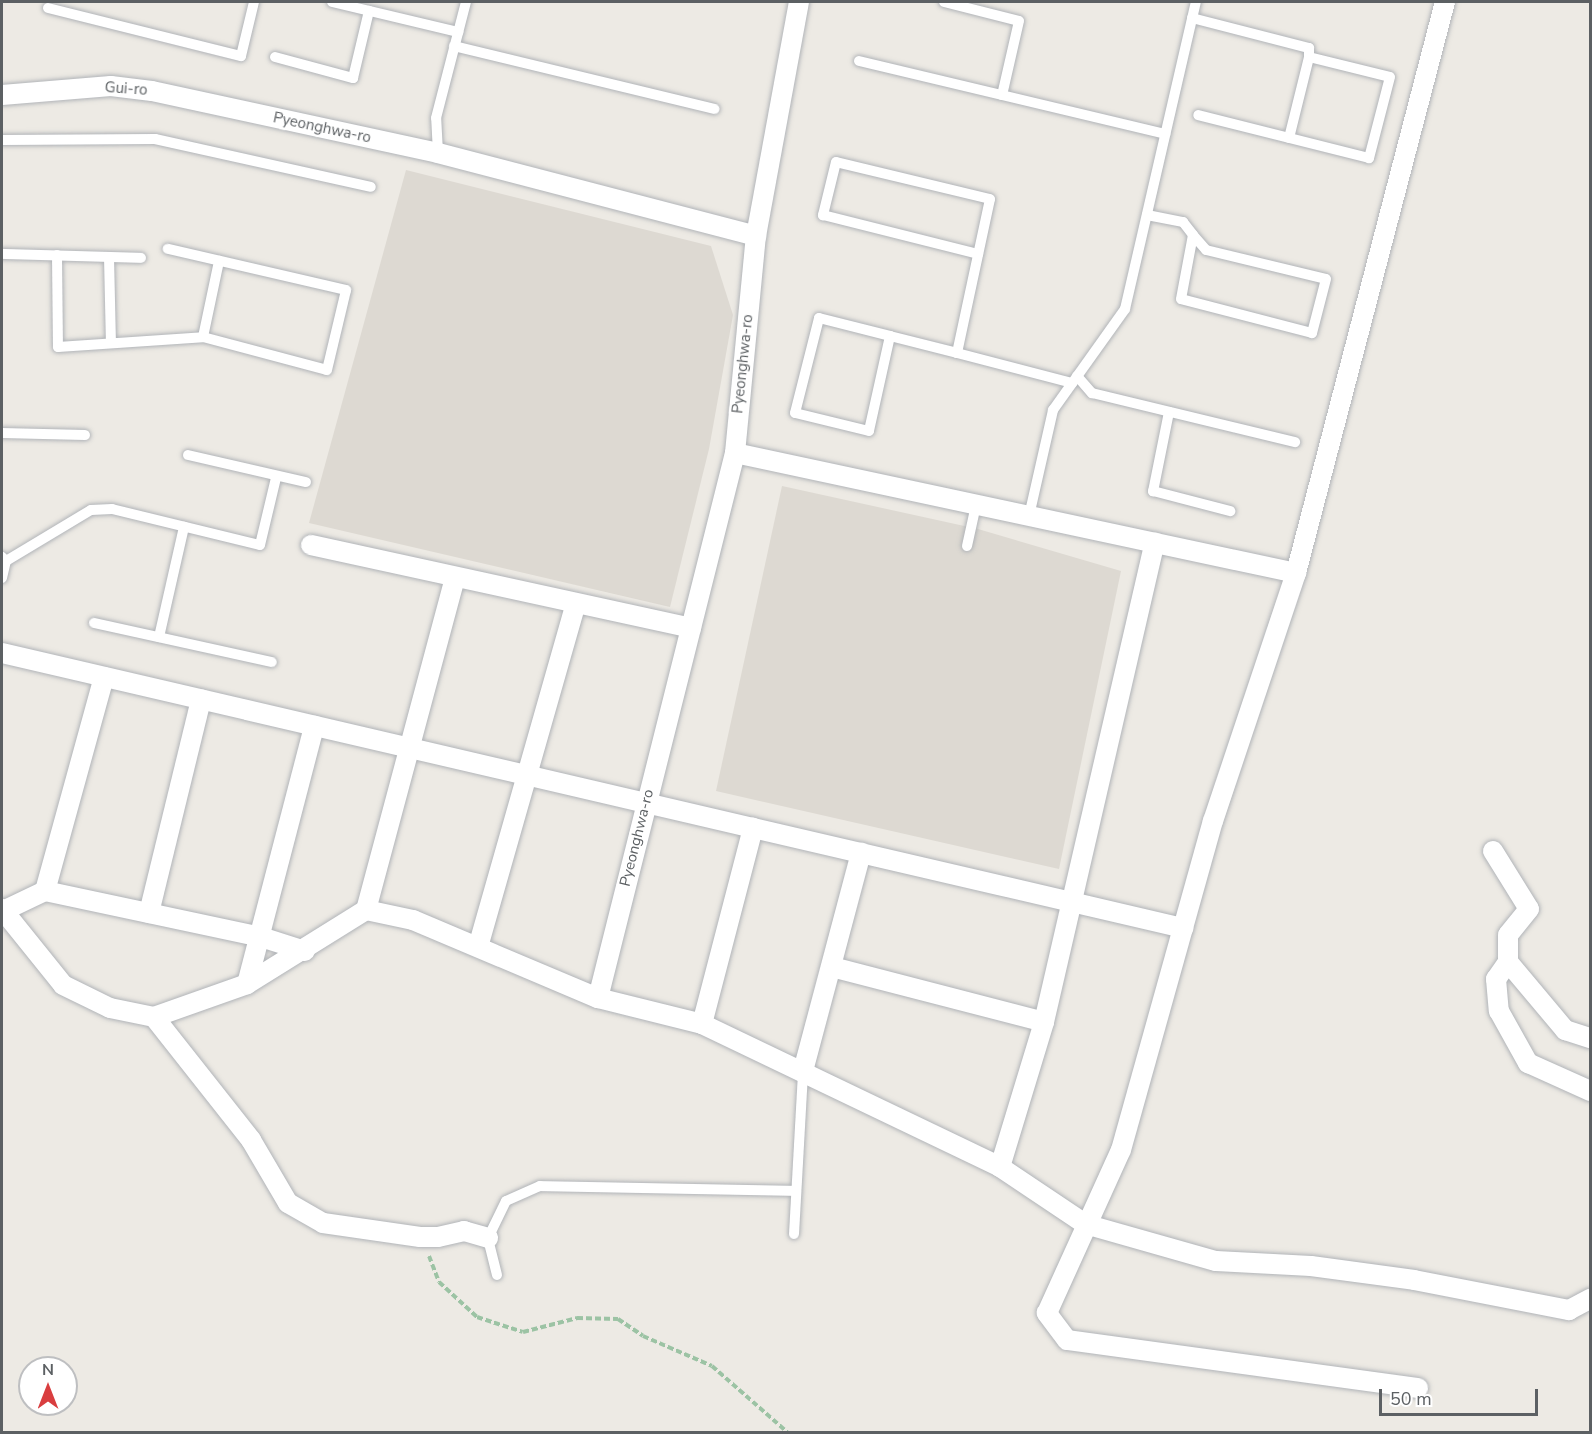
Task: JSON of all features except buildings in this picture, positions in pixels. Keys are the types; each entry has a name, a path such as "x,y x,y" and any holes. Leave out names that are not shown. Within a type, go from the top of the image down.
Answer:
{"street":[{"path":"756,236 799,2"},
{"path":"1418,1388 1068,1340 1047,1313 1085,1224 1121,1150 1213,821 1296,573 1445,2"},
{"name":"Gui-ro","path":"2,96 111,86 152,91 249,113"},
{"name":"Pyeonghwa-ro","path":"249,113 438,153 756,236 735,453 598,998"},
{"path":"735,453 1296,573"},
{"path":"1000,1167 1044,1022 1155,543"},
{"path":"311,545 575,606 691,628"},
{"path":"304,951 261,937 45,891 2,910 63,985 110,1008 154,1017 247,984 304,951 366,910 456,579"},
{"path":"478,947 575,606"},
{"path":"2,653 1183,928"},
{"path":"45,891 104,677"},
{"path":"149,913 201,699"},
{"path":"247,984 314,726"},
{"path":"702,1024 753,828"},
{"path":"1493,851 1529,909 1508,935 1508,962 1496,979 1499,1011 1515,1044 1528,1063 1590,1091"},
{"path":"803,1071 861,853"},
{"path":"366,910 413,920 598,998 702,1024 1000,1167 1085,1224 1216,1261 1311,1266 1402,1279 1569,1310 1590,1317"},
{"path":"1508,962 1565,1030 1590,1038"},
{"path":"832,967 1044,1022"},
{"path":"154,1017 251,1140 288,1203 323,1223 420,1237 438,1238 464,1231 488,1239"},
{"path":"1569,1310 1590,1299"}],"lane":[{"path":"48,8 241,56 254,2"},
{"path":"332,2 458,32"},
{"path":"438,153 436,118 466,2"},
{"path":"944,2 1019,21 1002,95"},
{"path":"1029,516 1053,410 1125,309 1196,2"},
{"path":"275,57 353,78 369,11"},
{"path":"1192,18 1309,48 1309,57 1289,138"},
{"path":"454,46 715,110"},
{"path":"1198,115 1369,158 1390,77 1309,57"},
{"path":"859,61 1165,134"},
{"path":"2,140 155,139 371,187"},
{"path":"957,353 990,199 836,162 823,215 978,254"},
{"path":"1147,214 1183,222 1206,250 1326,279 1312,333 1181,299 1193,235"},
{"path":"57,255 58,348 203,337 327,370 346,290 168,249"},
{"path":"2,254 141,258"},
{"path":"109,257 111,343"},
{"path":"203,337 219,261"},
{"path":"890,336 869,431 795,413 819,318 890,336 957,353 1075,379 1092,393 1295,442"},
{"path":"1169,412 1154,491 1230,511"},
{"path":"2,433 85,435"},
{"path":"188,455 276,478 306,482"},
{"path":"2,578 4,559 91,510 112,509 260,545 276,478"},
{"path":"967,546 976,505"},
{"path":"159,637 184,527"},
{"path":"94,623 272,662"},
{"path":"794,1234 803,1071"},
{"path":"497,1275 488,1239 506,1200 540,1186 796,1191"}],"path":[{"path":"420,1237 440,1282 477,1317 523,1332 577,1318 618,1319 643,1336 712,1366 787,1432"}],"shaded area":[{"path":"406,170 711,246 733,315 709,449 670,607 309,523"},
{"path":"782,486 978,529 1121,571 1059,869 716,791"}]}
